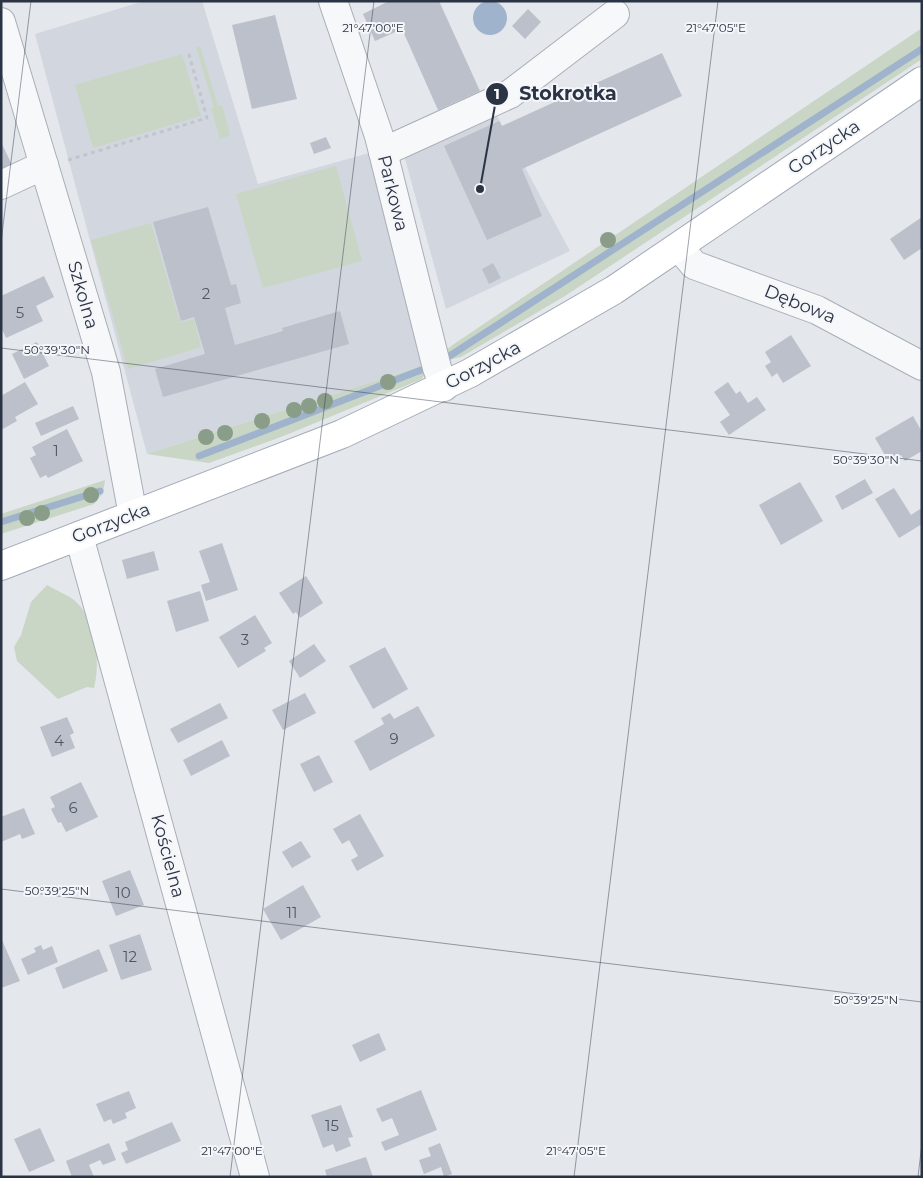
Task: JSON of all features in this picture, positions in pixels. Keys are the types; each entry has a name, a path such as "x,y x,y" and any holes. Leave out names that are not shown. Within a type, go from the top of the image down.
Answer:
{"main road":[{"name":"Gorzycka","path":"1,566 342,434 444,386 562,322 678,247 922,81"}],"street":[{"name":"Parkowa","path":"333,1 383,152 436,368 444,386"},
{"path":"383,152 510,94 615,14"},
{"name":"Szkolna","path":"1,22 53,164 106,372 133,515"},
{"path":"1,185 53,164"},
{"name":"Dębowa","path":"678,247 694,265 700,268 779,294 817,310 922,366"},
{"name":"Kościelna","path":"79,536 256,1177"}],"path":[{"path":"53,164 207,118 188,51"}],"shaded area":[{"path":"144,1 202,1 258,184 373,152 425,365 147,454 35,34"},
{"path":"495,112 570,251 446,309 404,155"}],"green space":[{"path":"922,28 922,59 565,296 461,357 452,359 446,350 454,344"},
{"path":"200,46 218,106 222,105 230,135 220,139 211,108 214,107 196,47"},
{"path":"182,54 201,116 93,148 75,85"},
{"path":"336,166 362,261 263,288 236,194"},
{"path":"151,223 180,322 194,319 201,347 128,369 91,240"},
{"path":"425,365 425,373 422,379 281,437 209,463 147,454"},
{"path":"105,480 103,493 94,504 1,534 1,514"},
{"path":"47,585 74,600 81,608 92,629 97,653 94,688 87,687 58,699 17,661 14,647 21,635 31,602"}],"water":[{"path":"490,1 497,2 502,6 506,11 506,25 502,30 497,34 490,35 483,34 478,30 474,25 473,18 474,11 478,6 483,2"}],"building":[{"path":"389,1 439,1 480,91 438,110 402,29 375,41 363,14"},
{"path":"528,9 541,22 525,39 512,26"},
{"path":"275,15 297,99 252,109 232,25"},
{"path":"662,53 682,96 522,169 542,216 487,240 444,146 499,121 502,126"},
{"path":"326,137 331,148 314,154 310,143"},
{"path":"1,142 13,167 1,172"},
{"path":"208,207 231,285 236,284 241,303 225,308 235,345 283,331 282,328 340,311 349,344 163,397 155,369 205,354 194,317 181,321 153,222"},
{"path":"922,217 922,248 904,260 890,239"},
{"path":"493,263 501,278 489,284 482,269"},
{"path":"44,276 54,297 36,306 43,321 6,338 1,327 1,296"},
{"path":"791,335 811,366 783,383 777,373 772,377 765,366 771,362 765,352"},
{"path":"37,342 49,366 24,379 12,354"},
{"path":"25,382 38,404 15,417 17,421 1,430 1,396"},
{"path":"728,382 736,394 740,391 748,403 757,397 766,410 729,435 720,422 730,415 714,392"},
{"path":"73,406 79,419 41,436 35,423"},
{"path":"913,416 922,432 922,451 905,461 901,455 889,462 875,438"},
{"path":"67,429 83,461 48,478 46,475 40,478 30,458 36,455 32,447"},
{"path":"865,479 873,493 842,510 835,496"},
{"path":"800,482 823,521 781,545 759,505"},
{"path":"894,488 911,515 920,509 922,511 922,524 899,538 875,499"},
{"path":"222,543 238,590 206,601 201,585 210,582 199,551"},
{"path":"154,551 159,570 127,579 122,560"},
{"path":"306,576 323,603 300,618 296,612 293,614 279,593"},
{"path":"200,591 209,621 176,632 167,601"},
{"path":"255,615 272,643 264,648 266,651 238,668 219,637"},
{"path":"314,644 326,661 300,678 289,661"},
{"path":"385,647 408,689 373,709 349,666"},
{"path":"305,693 316,713 283,730 272,710"},
{"path":"220,703 228,718 178,743 170,729"},
{"path":"418,706 435,736 370,771 354,741 384,724 381,718 390,713 394,719"},
{"path":"67,717 74,733 70,735 75,748 52,757 40,727"},
{"path":"222,740 230,756 191,776 183,760"},
{"path":"319,755 333,782 314,792 300,764"},
{"path":"81,782 98,817 66,832 61,822 58,823 51,809 55,807 50,797"},
{"path":"24,808 35,834 22,839 20,834 1,842 1,817"},
{"path":"360,814 384,856 357,871 351,860 358,856 349,840 342,844 333,829"},
{"path":"301,841 311,857 292,868 282,852"},
{"path":"130,870 144,905 116,916 102,881"},
{"path":"303,885 321,917 281,940 263,909"},
{"path":"140,934 152,970 121,980 109,945"},
{"path":"1,938 20,981 1,988"},
{"path":"41,945 43,950 52,946 58,962 28,975 21,959 36,952 34,948"},
{"path":"99,949 108,971 63,989 55,968"},
{"path":"379,1033 386,1050 360,1062 352,1045"},
{"path":"421,1090 437,1130 385,1151 381,1142 399,1135 392,1118 382,1122 376,1109"},
{"path":"129,1091 136,1108 125,1113 127,1118 113,1124 111,1119 104,1122 96,1104"},
{"path":"341,1105 353,1137 348,1138 351,1146 336,1152 333,1144 323,1148 311,1115"},
{"path":"172,1122 181,1141 126,1164 121,1153 128,1150 125,1142"},
{"path":"40,1128 55,1161 29,1172 14,1139"},
{"path":"109,1143 116,1160 103,1165 100,1160 89,1165 94,1177 72,1177 66,1161"},
{"path":"440,1143 452,1174 444,1177 441,1167 424,1174 419,1160 431,1156 428,1148"},
{"path":"366,1157 373,1177 327,1177 325,1170"}],"waterway":[{"path":"448,357 922,49"},
{"path":"199,456 421,370"},
{"path":"1,522 100,491"}],"place":[{"name":"Stokrotka","path":"480,189"}]}
